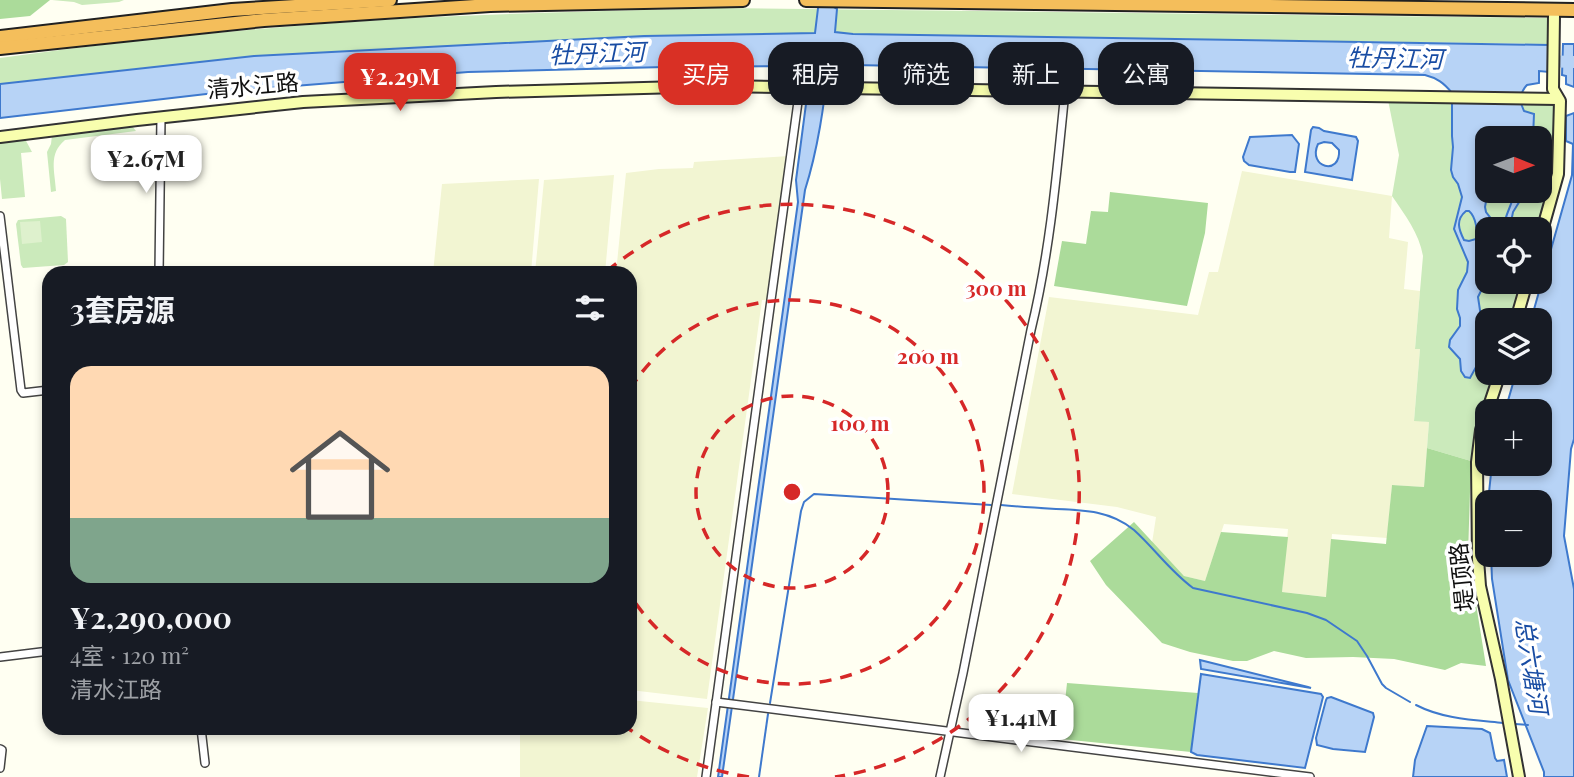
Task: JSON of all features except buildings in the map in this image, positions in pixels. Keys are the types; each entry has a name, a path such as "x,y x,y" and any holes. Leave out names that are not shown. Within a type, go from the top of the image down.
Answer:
{"highway":[{"path":"0,37 232,10 390,0"},
{"path":"0,48 264,20 490,5 743,0"},
{"path":"806,0 1574,10"}],"street":[{"path":"1546,217 1558,174 1560,101 1553,85 1554,16"},
{"name":"清水江路","path":"0,137 303,102 496,92 716,86 768,87"},
{"name":"清水江路","path":"864,88 988,90"},
{"path":"1084,91 1558,99"},
{"path":"706,777 719,702 800,105"},
{"path":"940,777 1043,275 1058,175 1064,105"},
{"path":"159,266 161,117"},
{"path":"0,216 21,390 23,393 42,391"},
{"name":"堤顶路","path":"1496,385 1481,430 1476,462 1478,559 1480,586 1519,777"},
{"path":"0,657 42,652"},
{"path":"719,702 1310,777"},
{"path":"202,735 205,763"},
{"path":"0,750 0,768"}],"green space":[{"path":"0,0 50,0 30,16 0,19"},
{"path":"52,0 124,0 82,5"},
{"path":"719,8 1547,18 1547,44 834,32 644,36 365,50 141,68 0,84 0,58 148,40 396,19"},
{"path":"1388,100 1557,102 1555,174 1552,184 1552,126 1475,126 1475,203 1547,203 1542,217 1475,217 1475,294 1520,294 1515,308 1475,308 1475,385 1491,385 1487,399 1475,399 1475,439 1471,461 1427,448 1429,422 1414,421 1420,349 1415,349 1423,256 1415,232 1392,196 1399,155"},
{"path":"132,126 136,131 65,140 54,157 56,191 51,192 47,152 52,135"},
{"path":"25,139 32,152 21,153 25,197 2,199 0,142"},
{"path":"789,156 769,300 762,300 707,699 637,691 637,266 617,266 626,173 693,168 694,162"},
{"path":"1242,171 1392,196 1389,238 1408,242 1404,289 1420,291 1415,348 1420,349 1414,420 1429,422 1424,487 1392,485 1387,538 1332,534 1327,597 1282,592 1288,529 1224,524 1205,581 1184,576 1152,543 1156,517 1117,507 1012,494 1049,297 1198,315 1209,272 1218,272"},
{"path":"614,175 606,266 536,266 544,180"},
{"path":"539,179 532,266 434,266 442,184"},
{"path":"1110,192 1208,203 1205,233 1187,306 1054,286 1062,241 1086,244 1091,211 1108,212"},
{"path":"61,216 66,219 68,262 64,265 23,268 16,224 18,220"},
{"path":"40,221 42,242 22,244 20,222"},
{"path":"1427,448 1471,461 1468,554 1486,666 1461,663 1445,670 1394,659 1306,658 1274,651 1247,661 1233,661 1190,652 1162,643 1106,585 1090,561 1134,522 1184,576 1205,581 1221,532 1288,537 1282,592 1326,597 1331,539 1386,544 1392,485 1424,487"},
{"path":"1067,683 1198,693 1191,752 1061,739"},
{"path":"637,701 708,708 697,777 520,777 520,735 637,735"}],"water":[{"path":"819,0 832,0 832,6 837,9 835,32 853,34 1549,45 1549,72 1539,71 1539,83 1527,85 1521,97 1524,111 1534,114 1534,126 1475,126 1475,203 1486,203 1486,212 1490,217 1475,217 1475,221 1469,211 1466,211 1460,218 1459,225 1464,240 1475,239 1475,294 1480,294 1480,308 1475,308 1475,369 1470,378 1465,377 1461,371 1460,359 1449,347 1450,340 1460,326 1458,290 1467,272 1468,262 1454,229 1462,197 1451,170 1452,93 1443,84 1425,75 1194,71 1194,42 1098,42 1098,69 1084,69 1084,42 988,42 988,67 974,67 974,42 878,42 878,65 864,65 864,42 768,42 768,66 754,66 754,42 658,42 658,67 468,72 232,91 0,118 0,84 254,56 644,36 815,33"},
{"path":"1563,44 1574,44 1574,87 1566,84 1566,76 1562,75"},
{"path":"806,105 824,105 805,190 722,777 718,777 798,202 796,180"},
{"name":"总六塘河","path":"1574,113 1574,439 1564,536 1574,589 1574,777 1544,777 1508,680 1492,567 1552,567 1552,490 1489,490 1491,476 1552,476 1552,399 1508,399 1513,385 1552,385 1552,308 1534,308 1538,294 1552,294 1552,246 1572,175 1573,144 1566,141 1566,116"},
{"path":"1313,127 1356,137 1358,141 1352,180 1305,172","holes":["1332,143 1339,150 1338,158 1335,163 1325,166 1317,159 1318,144"]},
{"path":"1292,135 1299,144 1295,172 1249,165 1244,161 1250,137"},
{"path":"1512,203 1519,203 1512,217 1506,217"},
{"path":"1200,660 1308,687 1311,688 1201,669"},
{"path":"1201,674 1321,694 1323,697 1305,768 1197,755 1191,752"},
{"path":"1331,697 1373,713 1365,752 1317,745 1316,738 1326,700"},
{"path":"1427,726 1482,729 1490,733 1495,758 1497,761 1504,760 1507,777 1413,777 1415,760"}],"waterway":[{"name":"牡丹江河","path":"1542,61 1574,62"},
{"path":"770,703 804,502 814,494 991,505"},
{"path":"1001,505 1087,511 1107,515 1134,530 1193,588 1307,613 1326,620 1357,641 1386,688 1410,702"},
{"path":"1416,705 1448,716 1503,723"},
{"path":"759,777 768,714"},
{"name":"总六塘河","path":"1515,724 1528,725"}]}
